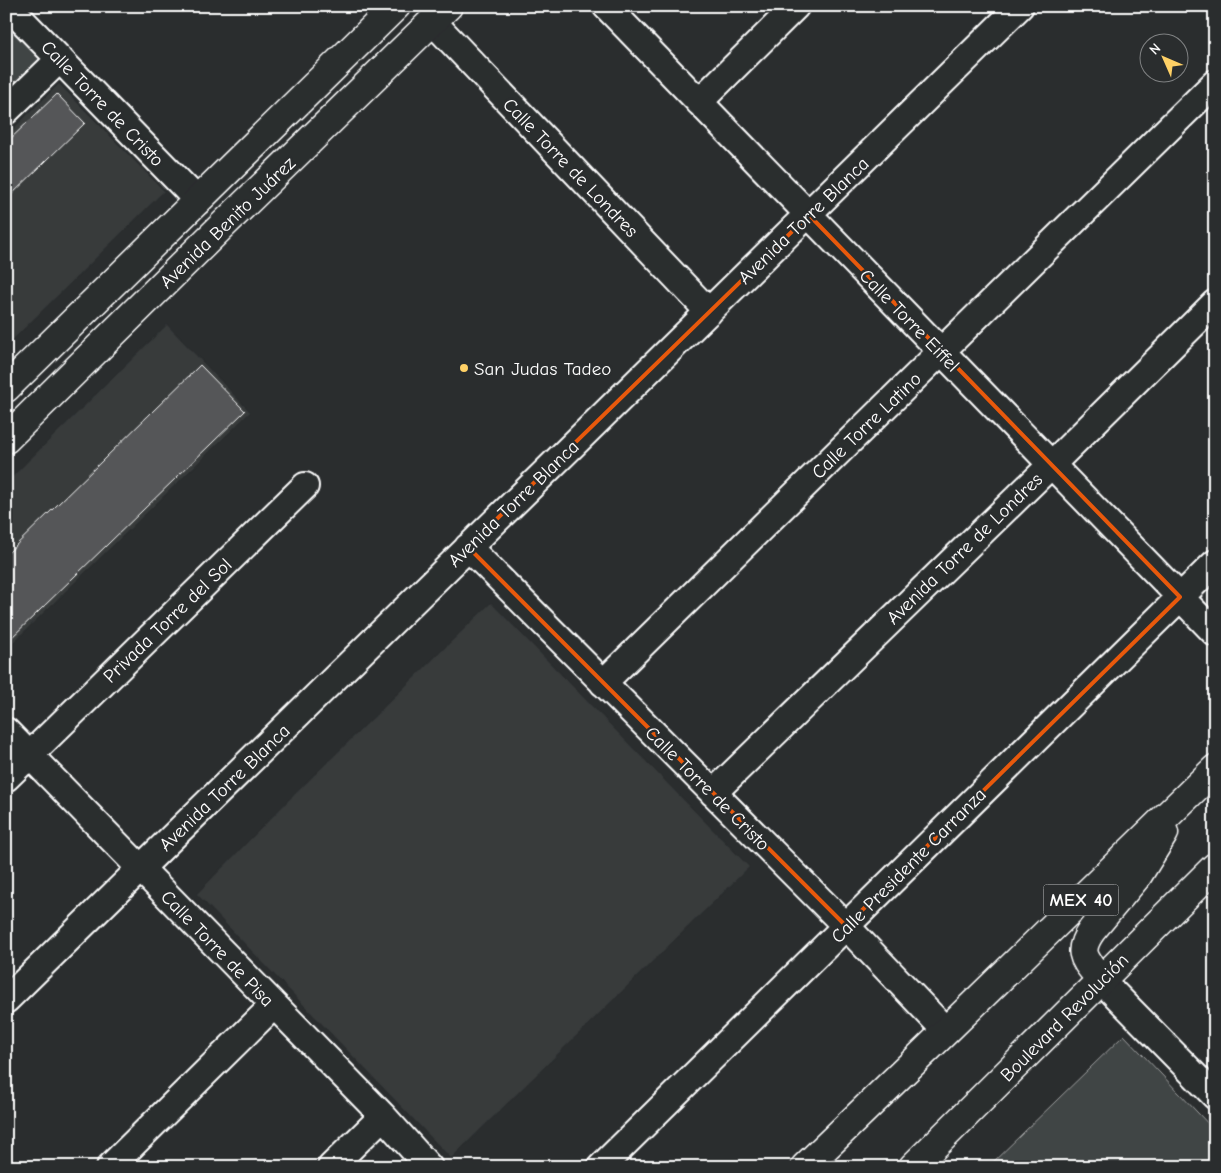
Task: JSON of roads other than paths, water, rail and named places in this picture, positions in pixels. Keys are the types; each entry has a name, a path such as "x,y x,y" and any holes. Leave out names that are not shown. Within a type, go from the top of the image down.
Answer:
{"main road":[{"name":"Avenida Benito Juárez","path":"6,388 396,6"},
{"name":"Avenida Benito Juárez","path":"6,439 440,14"},
{"path":"82,364 115,314 189,230 198,212 198,201"},
{"name":"MEX 40","path":"805,1167 1215,769"},
{"path":"1101,980 1085,957 1082,949 1085,939 1138,874 1160,841 1182,801"},
{"name":"Boulevard Revolución","path":"913,1167 1215,867"}],"street":[{"name":"Calle Torre de Cristo","path":"8,6 198,201"},
{"name":"Calle Torre Eiffel","path":"606,6 1215,633"},
{"path":"699,102 796,6"},
{"name":"Avenida Torre Blanca","path":"6,1000 809,215 1020,6"},
{"name":"Calle Torre de Londres","path":"440,14 709,312"},
{"path":"6,112 60,59"},
{"name":"Calle Torre Latino","path":"603,683 1215,83"},
{"name":"Avenida Torre de Londres","path":"713,793 1215,302"},
{"name":"Privada Torre del Sol","path":"6,778 305,486"},
{"name":"Calle Torre de Cristo","path":"468,547 846,926 946,1031"},
{"name":"Calle Presidente Carranza","path":"601,1167 1215,563"},
{"name":"Calle Torre de Pisa","path":"6,731 383,1116 429,1167"},
{"path":"1101,980 1215,1096"},
{"path":"110,1167 274,1005"},
{"path":"331,1167 383,1116"}],"place":[{"name":"San Judas Tadeo","path":"464,368"}]}
